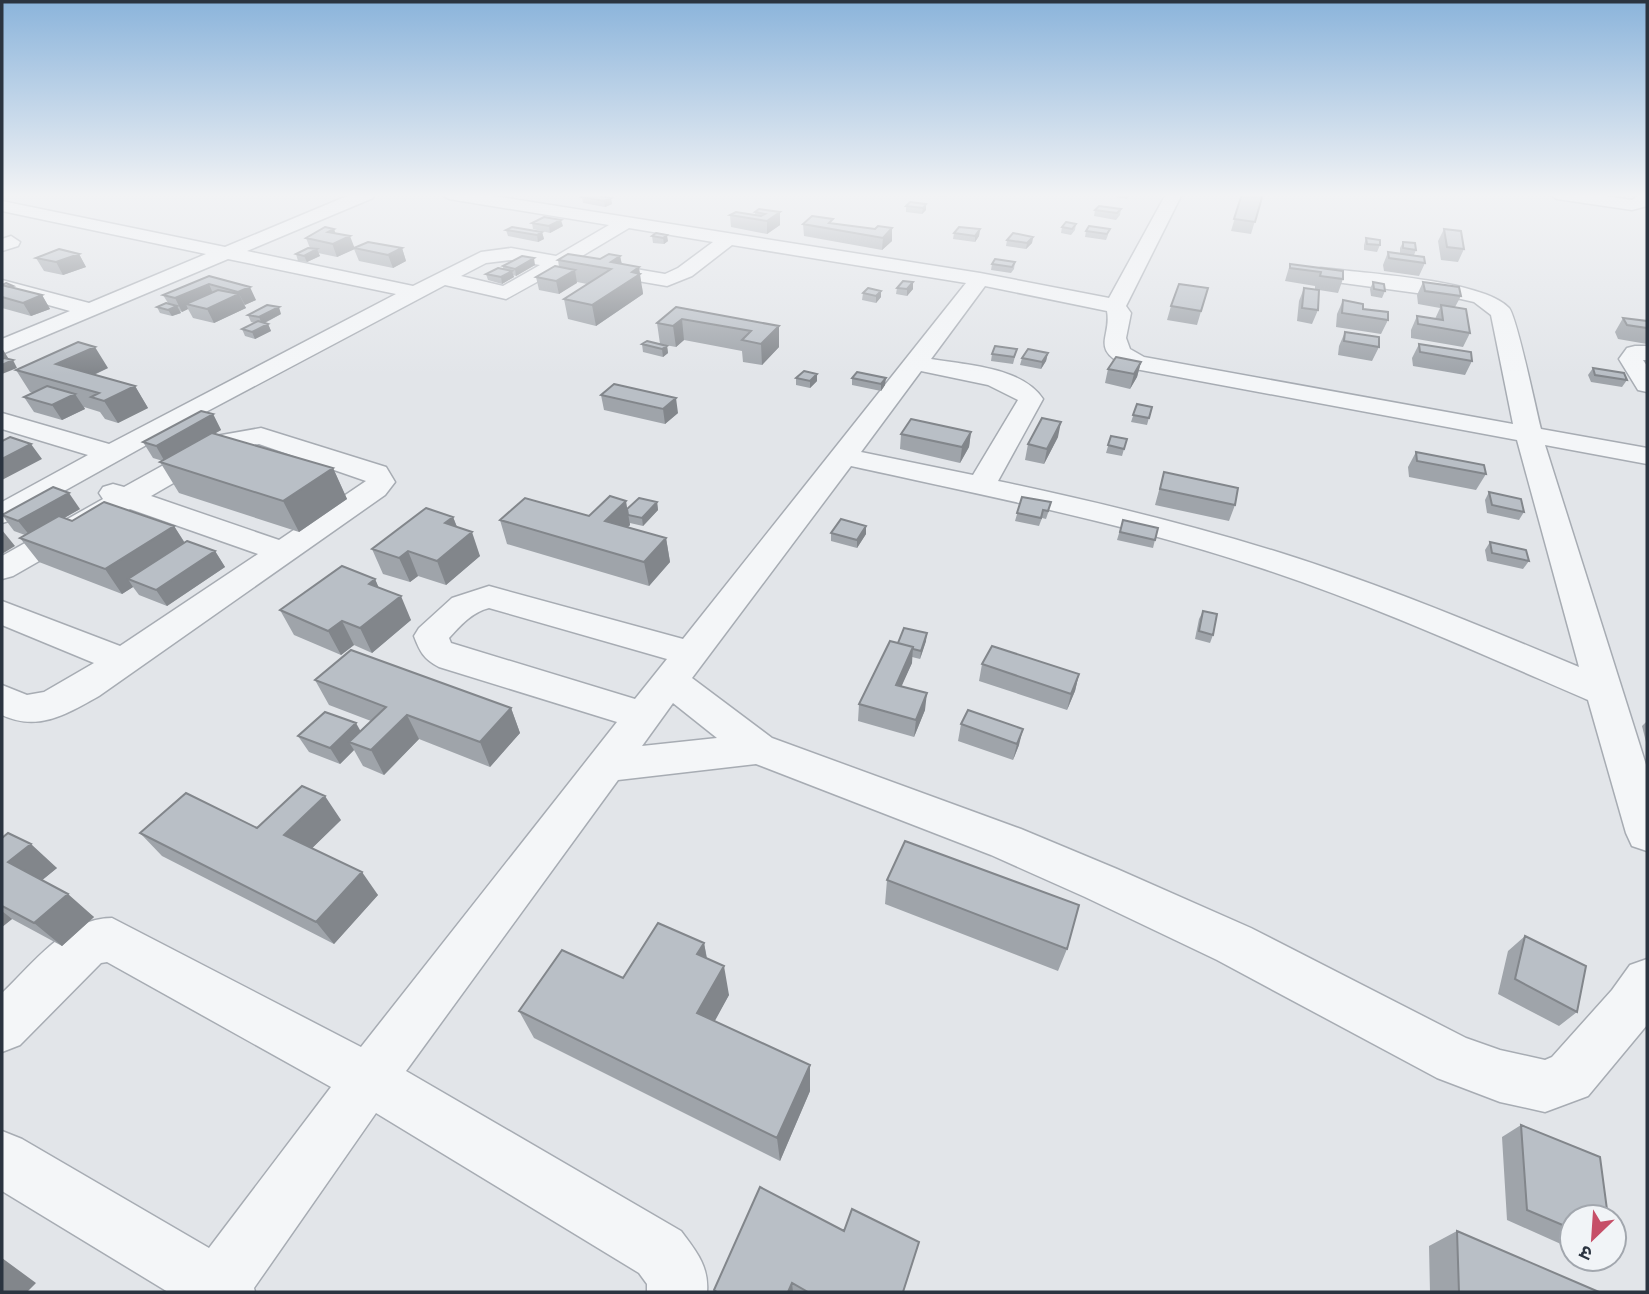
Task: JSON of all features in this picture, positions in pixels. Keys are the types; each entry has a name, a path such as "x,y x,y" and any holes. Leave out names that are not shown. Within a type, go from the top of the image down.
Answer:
{"street":[{"path":"2,347 227,254"},
{"path":"237,254 414,292"},
{"path":"2,514 441,278 491,255 503,254"},
{"path":"513,254 667,281 685,272 708,254"},
{"path":"441,278 514,298 572,254"},
{"path":"820,254 980,279 1115,306 1119,313 1114,335 1116,350 1123,357 1138,363 1647,456"},
{"path":"1115,306 1142,254"},
{"path":"1321,274 1461,293 1492,304 1501,312 1529,435 1647,833"},
{"path":"2,1159 219,1291 369,1079 668,684 980,279"},
{"path":"2,286 92,310"},
{"path":"1647,353 1635,353 1632,359 1647,385"},
{"path":"915,363 1012,384 1027,391 1031,399 981,486"},
{"path":"2,421 112,454"},
{"path":"2,569 225,442 244,437 261,436 376,473 381,482 375,489 86,687 51,705 24,709 2,699"},
{"path":"843,456 1112,515 1266,559 1435,620 1604,692"},
{"path":"65,480 126,497 282,552"},
{"path":"668,684 452,658 437,651 431,636 461,605 476,598 489,597 668,684 758,749 1006,842 1101,883 1234,944 1455,1060 1500,1076 1545,1086 1569,1077 1630,1007 1647,982"},
{"path":"2,612 125,662"},
{"path":"607,765 758,749"},
{"path":"2,1027 85,947 97,940 113,940 369,1079 660,1252 678,1276 677,1292"}],"building":[{"path":"45,254 78,254 56,262 36,258"},
{"path":"567,254 600,259 611,254 620,256 611,262 639,267 632,272 640,274 592,305 564,299 611,269 558,260"},
{"path":"1388,254 1405,254 1424,257 1425,263 1389,258"},
{"path":"522,256 534,258 515,269 503,266"},
{"path":"995,259 1015,262 1012,267 992,264"},
{"path":"1290,264 1343,271 1343,279 1320,276 1321,272 1290,268"},
{"path":"555,266 575,270 556,281 536,277"},
{"path":"498,268 512,271 501,277 486,274"},
{"path":"209,276 250,287 238,292 209,284 175,298 163,295"},
{"path":"903,281 913,282 907,289 897,288"},
{"path":"1373,282 1384,284 1385,291 1374,289"},
{"path":"1423,282 1459,287 1461,296 1425,291"},
{"path":"1179,284 1208,288 1201,311 1171,306"},
{"path":"2,285 42,295 23,303 2,297"},
{"path":"868,288 881,291 876,296 863,293"},
{"path":"1304,288 1319,290 1318,310 1302,308"},
{"path":"218,290 239,294 207,309 186,304"},
{"path":"1343,300 1363,304 1363,309 1388,312 1388,320 1342,313"},
{"path":"166,303 177,306 168,310 157,307"},
{"path":"267,305 279,307 259,317 248,315"},
{"path":"1441,305 1466,309 1470,333 1418,324 1417,316 1443,320"},
{"path":"676,307 779,326 761,344 742,340 751,331 682,319 673,326 657,323"},
{"path":"1623,318 1647,321 1647,328 1627,325"},
{"path":"258,321 268,324 252,332 242,329"},
{"path":"1345,332 1379,337 1379,347 1344,341"},
{"path":"647,341 667,346 662,349 642,344"},
{"path":"78,342 95,347 56,364 135,386 104,401 91,397 99,393 16,370"},
{"path":"1419,344 1471,352 1472,361 1420,352"},
{"path":"995,346 1017,349 1014,357 992,354"},
{"path":"1028,349 1048,353 1042,362 1022,358"},
{"path":"1116,357 1141,362 1134,374 1108,369"},
{"path":"4,358 13,360 2,365"},
{"path":"1593,368 1624,373 1627,380 1595,375"},
{"path":"804,371 817,374 810,381 796,378"},
{"path":"857,372 886,378 881,384 852,378"},
{"path":"614,384 676,398 663,409 601,395"},
{"path":"47,386 75,394 52,405 24,397"},
{"path":"1137,404 1152,407 1149,418 1133,415"},
{"path":"201,411 213,414 156,446 143,442"},
{"path":"1042,418 1061,422 1047,449 1028,444"},
{"path":"911,419 971,432 962,447 901,434"},
{"path":"212,433 333,468 283,501 160,462"},
{"path":"1111,436 1127,439 1124,449 1108,445"},
{"path":"10,437 31,444 2,459 2,441"},
{"path":"1416,452 1484,465 1486,474 1417,461"},
{"path":"1164,472 1238,488 1235,505 1160,489"},
{"path":"53,487 69,493 18,521 2,515"},
{"path":"1489,492 1521,499 1524,512 1492,505"},
{"path":"610,496 626,501 605,521 666,538 644,562 500,520 525,498 589,516"},
{"path":"1022,497 1051,502 1048,511 1043,510 1041,518 1017,513"},
{"path":"639,498 657,502 642,518 628,515 627,509"},
{"path":"104,502 174,526 105,569 20,538 59,516 72,521"},
{"path":"426,508 453,517 445,523 472,532 437,561 408,551 399,558 372,549"},
{"path":"841,519 866,526 857,540 831,533"},
{"path":"1123,520 1158,528 1155,540 1120,532"},
{"path":"187,541 215,551 156,590 128,579"},
{"path":"1490,542 1526,550 1529,561 1492,553"},
{"path":"342,566 375,579 369,584 401,596 360,628 342,621 328,631 280,610"},
{"path":"1203,611 1217,614 1213,635 1199,631"},
{"path":"904,628 927,633 921,651 898,643"},
{"path":"890,641 913,647 896,685 927,693 916,720 859,704"},
{"path":"992,646 1079,674 1071,694 982,664"},
{"path":"351,650 511,708 480,742 407,715 371,750 349,742 386,707 315,680"},
{"path":"968,710 1023,729 1017,744 961,724"},
{"path":"325,712 356,723 330,748 298,736"},
{"path":"302,786 325,796 284,835 362,872 316,922 140,833 186,793 257,828"},
{"path":"8,833 31,844 8,862 68,894 34,923 2,906 2,838"},
{"path":"905,841 1079,905 1067,949 887,880"},
{"path":"658,923 704,943 697,954 724,966 697,1013 810,1065 777,1138 519,1011 562,950 623,978"},
{"path":"1525,936 1586,966 1577,1012 1515,979"},
{"path":"1521,1125 1600,1157 1606,1203 1558,1203 1558,1223 1527,1210"},
{"path":"760,1187 844,1231 852,1209 919,1242 903,1292 808,1292 792,1283 788,1292 714,1290"},
{"path":"1457,1231 1599,1292 1459,1292"}]}
